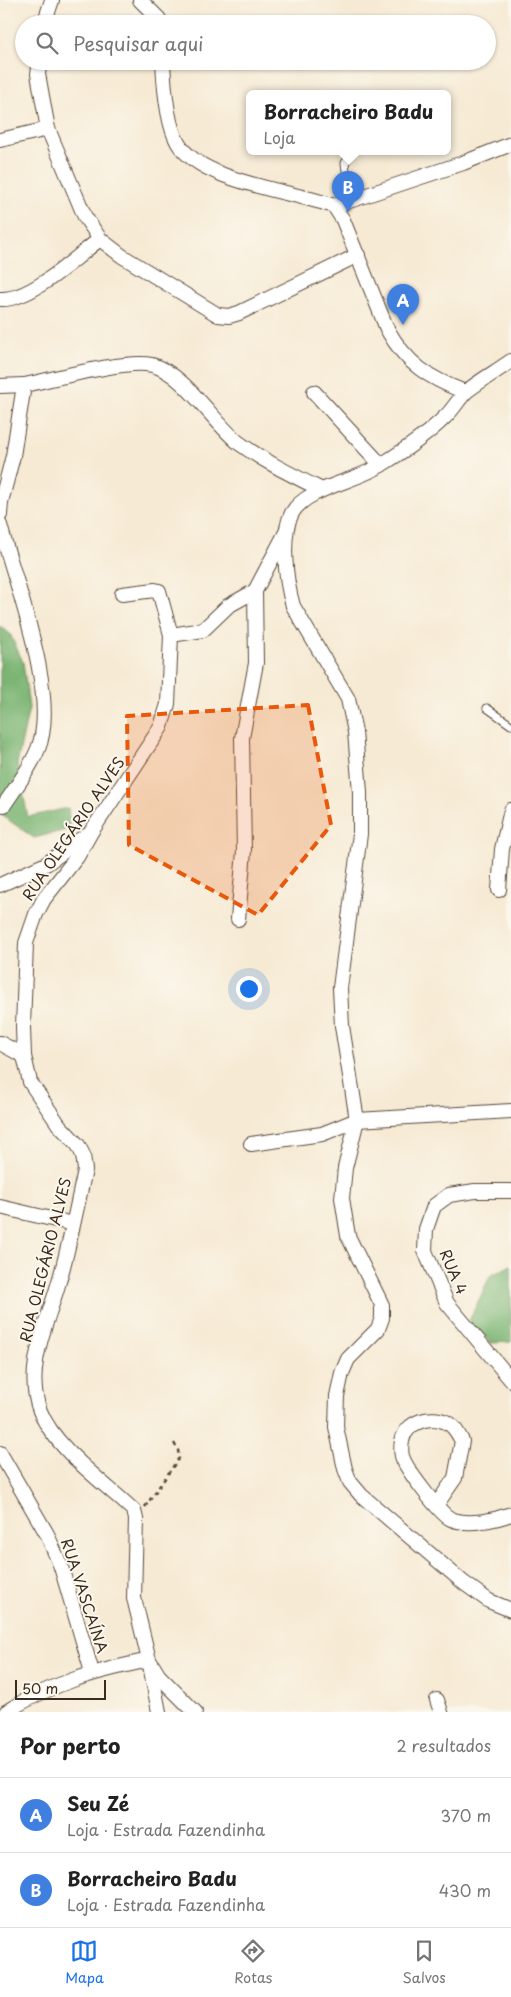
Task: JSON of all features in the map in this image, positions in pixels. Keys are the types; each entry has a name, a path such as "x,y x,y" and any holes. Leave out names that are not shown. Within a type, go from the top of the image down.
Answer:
{"street":[{"path":"47,15 52,0"},
{"path":"140,1 155,15"},
{"path":"39,70 48,129 85,217 100,239 122,256 218,315 229,316 358,255"},
{"path":"164,70 171,120 177,142 188,156 208,169 229,178 334,206 463,163 511,144"},
{"path":"0,140 48,129"},
{"path":"334,206 343,220 388,329 397,346 433,380 465,392"},
{"path":"0,299 21,296 35,288 100,239"},
{"path":"171,635 203,630 228,606 254,590 285,534 292,514 299,504 322,490 360,477 381,465 443,419 465,392 511,361"},
{"path":"0,386 24,385 132,364 152,365 171,373 238,442 277,467 322,490"},
{"path":"0,516 1,502 13,456 24,385"},
{"path":"314,392 381,465"},
{"path":"0,525 7,554 22,593 41,686 43,732 39,748 29,767 4,805"},
{"path":"285,534 288,591 293,606 348,699 355,732 360,792 360,834 340,988 340,1009 357,1120 345,1168 342,1198 348,1236 382,1305 382,1318 378,1329 348,1359 342,1373 337,1396 336,1427 345,1469 350,1482 361,1495 464,1583 489,1601 511,1610"},
{"name":"RUA OLEGÁRIO ALVES","path":"122,594 155,590 159,592 171,635 168,704 161,727 91,832 77,858 44,899 36,914 26,943 24,1056 30,1082 44,1106 78,1145 83,1155 85,1170 61,1277 39,1349 34,1380 36,1396 40,1412 54,1433 97,1478 134,1511 136,1519"},
{"path":"238,919 244,851 242,738 256,663 254,590"},
{"path":"499,890 502,849 511,810"},
{"path":"0,885 46,864 91,832"},
{"path":"0,1043 24,1056"},
{"path":"251,1144 322,1134 357,1120 511,1111"},
{"name":"RUA 4","path":"511,1191 475,1190 449,1195 434,1206 426,1230 425,1251 447,1303 511,1380"},
{"path":"0,1206 73,1224"},
{"path":"437,1504 455,1478 462,1441 456,1430 447,1423 434,1419 418,1421 406,1431 402,1441 402,1456 410,1474 446,1515 462,1521 497,1519 511,1514"},
{"name":"RUA VASCAÍNA","path":"0,1453 47,1534 58,1559 92,1672"},
{"path":"136,1519 134,1598 159,1712"},
{"path":"6,1712 21,1702 64,1682 92,1672 149,1660"},
{"path":"149,1660 160,1676 195,1712"}],"lane":[{"path":"350,200 345,164 351,155"},
{"path":"487,708 511,725"}],"path":[{"path":"136,1519 179,1458 178,1450 174,1443"}],"highlighted area":[{"path":"308,705 331,825 258,915 129,845 127,716"}],"green space":[{"path":"0,626 10,634 23,662 29,708 17,764 28,817 68,808 70,829 34,838 3,816 0,811"},
{"path":"511,1265 511,1342 491,1343 469,1321 490,1276"}],"place":[{"name":"Borracheiro Badu","path":"348,212"},
{"name":"Seu Zé","path":"403,325"}]}
